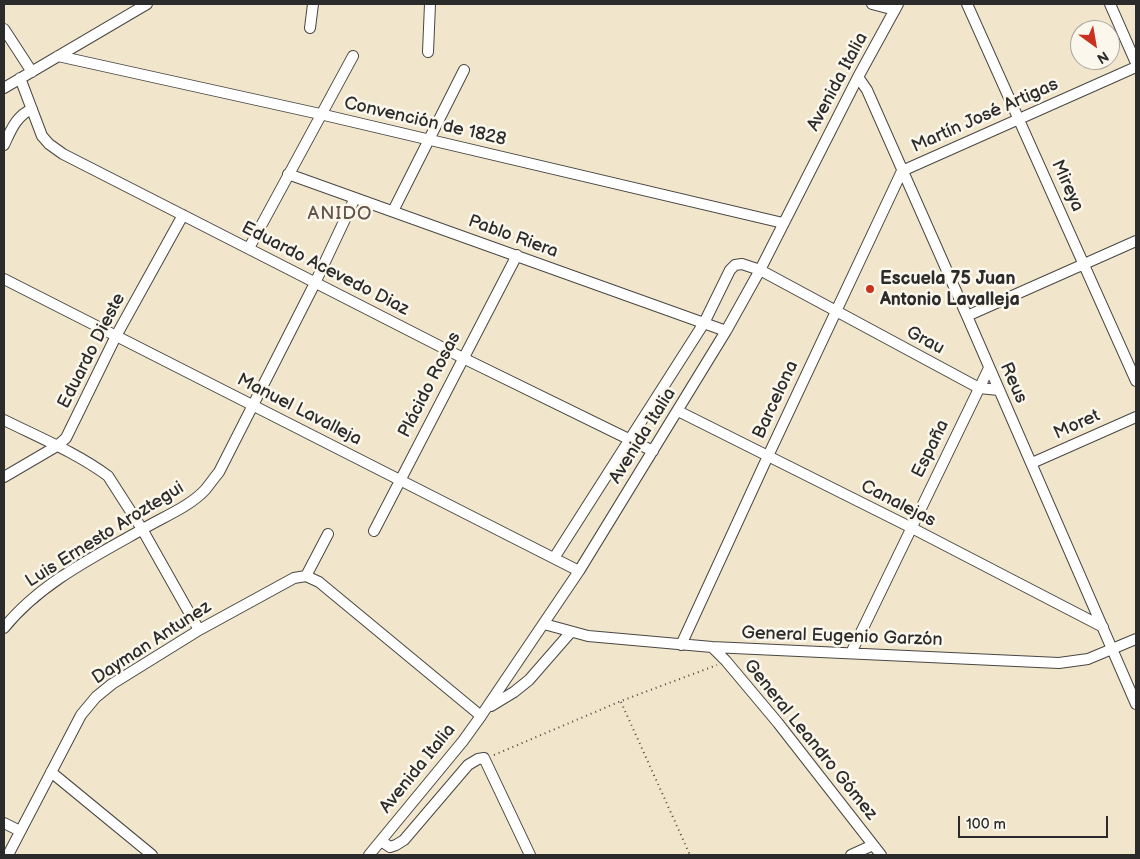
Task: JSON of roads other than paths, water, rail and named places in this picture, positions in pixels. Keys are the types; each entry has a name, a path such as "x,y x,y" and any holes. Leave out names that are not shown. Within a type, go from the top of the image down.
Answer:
{"street":[{"path":"4,88 147,4"},
{"path":"310,28 313,4"},
{"path":"428,52 430,4"},
{"path":"872,4 897,7"},
{"name":"Mireya","path":"967,4 1136,381"},
{"path":"1110,4 1136,65"},
{"name":"Avenida Italia","path":"368,855 484,712 579,571 726,331 760,270 858,76 897,7"},
{"path":"4,29 32,72"},
{"name":"Convención de 1828","path":"58,56 320,114 783,223"},
{"path":"249,248 353,56"},
{"name":"Martín José Artigas","path":"902,171 1136,65"},
{"path":"393,211 464,70"},
{"name":"Reus","path":"858,76 867,90 1136,704"},
{"name":"Eduardo Acevedo Diaz","path":"20,78 39,129 49,144 63,154 463,358 653,451"},
{"path":"4,145 22,113 32,109"},
{"name":"Barcelona","path":"681,645 835,311 902,171"},
{"name":"Pablo Riera","path":"288,174 726,331"},
{"name":"Luis Ernesto Aroztegui","path":"4,628 13,617 42,591 183,506 204,491 219,472 315,283 355,198"},
{"name":"Eduardo Dieste","path":"4,477 57,446 66,438 116,336 183,215"},
{"path":"967,316 1136,241"},
{"name":"Plácido Rosas","path":"374,531 517,255"},
{"name":"Grau","path":"704,323 730,270 735,265 742,264 760,270 978,388 999,390"},
{"name":"Manuel Lavalleja","path":"4,279 579,571"},
{"path":"554,558 704,323"},
{"name":"España","path":"851,653 989,368"},
{"name":"Canalejas","path":"678,411 1103,627"},
{"name":"Moret","path":"1032,463 1136,417"},
{"path":"4,420 57,446 108,476 142,529 199,630"},
{"path":"328,534 306,576 319,582 484,712 530,680 570,633"},
{"name":"Dayman Antunez","path":"8,855 81,715 96,697 112,684 199,630 281,584 294,578 306,576"},
{"name":"General Eugenio Garzón","path":"544,624 570,633 588,636 681,645 1059,663 1088,658 1136,639"},
{"name":"General Leandro Gómez","path":"712,647 778,723 881,855"},
{"path":"381,841 390,847 396,846 404,840 468,765 484,758 530,855"},
{"path":"51,772 152,855"},
{"path":"4,823 20,831"},
{"path":"851,855 873,845"}],"place":[{"name":"Escuela 75 Juan Antonio Lavalleja","path":"870,289"}],"district":[{"name":"ANIDO","path":"340,214"}]}
